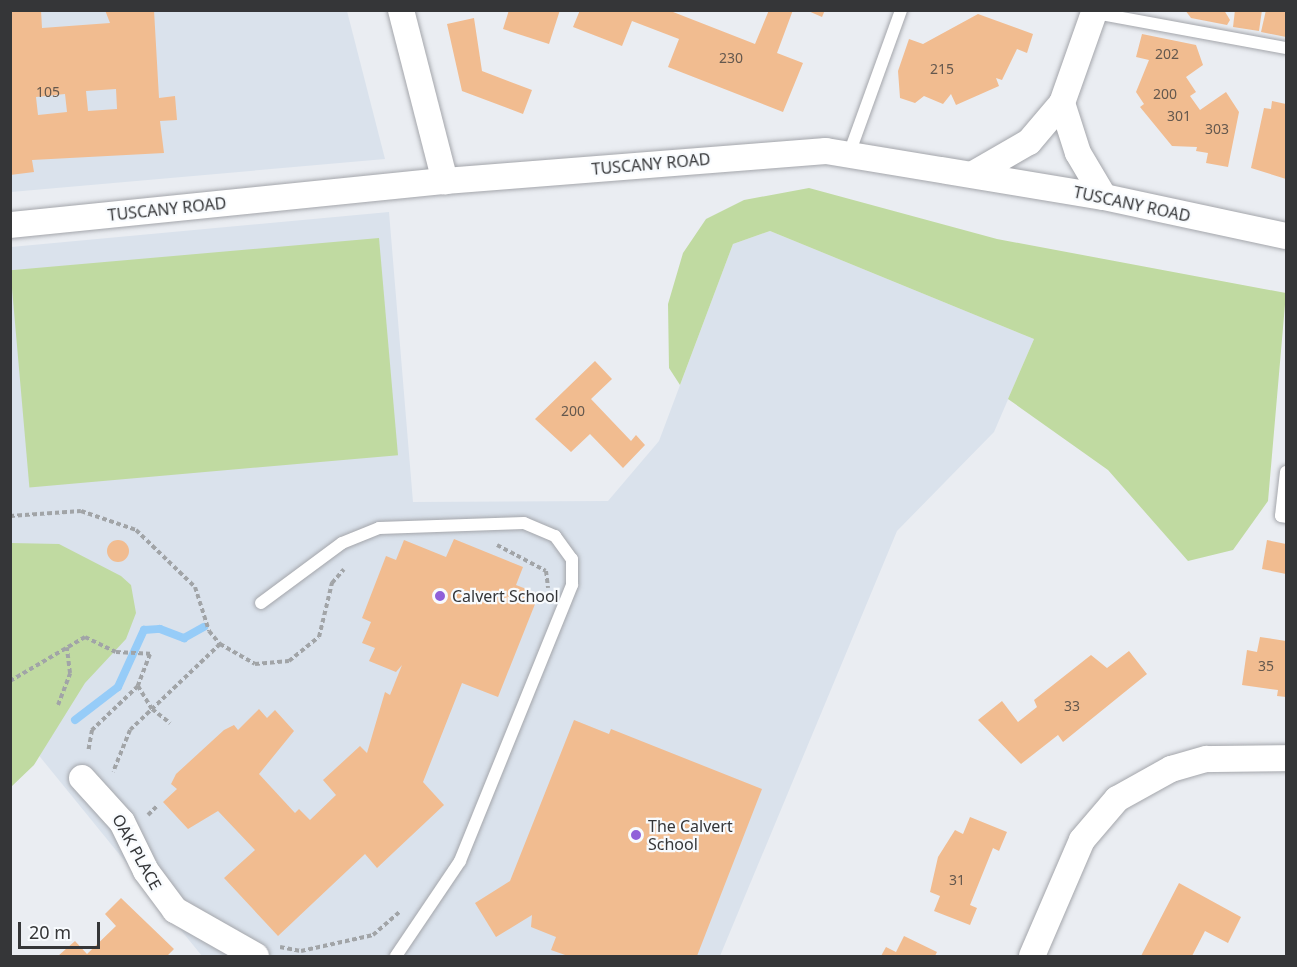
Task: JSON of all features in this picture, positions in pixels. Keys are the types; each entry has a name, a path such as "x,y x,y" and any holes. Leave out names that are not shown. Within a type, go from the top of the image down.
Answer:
{"street":[{"path":"401,10 445,181"},
{"path":"975,173 1029,142 1062,103 1095,12"},
{"path":"1062,103 1078,153 1104,197"},
{"name":"TUSCANY ROAD","path":"10,225 445,181 814,152 849,154 975,173 1104,197 1287,236"},
{"path":"1032,957 1082,840 1117,799 1171,769 1207,759 1287,758"},
{"name":"OAK PLACE","path":"88,770 122,822 146,871 175,910 264,950"}],"lane":[{"path":"849,154 901,10"},
{"path":"1095,12 1287,48"},
{"path":"1287,472 1281,516 1287,516"},
{"path":"261,603 342,543 379,528 524,523 555,536 572,559 573,585 460,861 396,957"}],"path":[{"path":"10,516 81,511 136,530 195,587 209,631 220,644 236,658 271,666 307,650 319,637 332,583 352,562"},
{"path":"491,543 526,556 546,571 549,593"},
{"path":"10,681 85,637 116,652 150,654 138,686 92,730 85,746 88,770"},
{"path":"111,784 116,757 130,730 220,644"},
{"path":"58,705 70,673 67,647"},
{"path":"138,686 152,709 170,723"},
{"path":"136,813 143,820 157,806"},
{"path":"264,950 301,951 373,935 408,901"}],"shaded area":[{"path":"11,11 347,11 385,159 11,192"},
{"name":"Calvert School","path":"389,212 413,502 608,501 659,441 733,244 770,231 1034,339 994,432 897,531 720,956 202,956 32,747 60,723 11,662 11,247"}],"green space":[{"path":"809,188 997,239 1286,293 1268,501 1233,550 1188,561 1108,470 1008,399 1034,339 770,231 733,244 680,385 669,368 668,304 683,253 706,219 744,200"},
{"path":"379,238 398,455 29,487 10,270"},
{"path":"11,543 59,544 121,576 131,585 136,613 126,639 85,683 34,765 11,787"}],"building":[{"path":"10,10 41,10 42,28 110,23 105,10 154,10 159,98 175,96 177,120 160,121 164,153 32,160 34,172 10,175","holes":["116,89 117,109 88,111 86,91","65,94 67,112 38,115 36,97"]},
{"path":"509,10 560,10 549,44 503,29"},
{"path":"580,10 668,10 755,44 769,10 793,10 777,53 803,63 783,112 668,67 679,39 632,21 622,46 573,27"},
{"path":"806,10 825,10 822,17"},
{"path":"1185,10 1224,10 1230,20 1227,25 1191,18"},
{"path":"1235,10 1262,10 1259,31 1233,27"},
{"path":"1266,10 1286,10 1286,37 1261,32"},
{"path":"978,14 1033,34 1027,53 1017,49 1002,80 996,78 999,86 956,105 951,94 943,104 924,96 915,103 900,98 898,71 909,39 923,44"},
{"path":"474,18 482,71 532,90 523,114 462,91 447,24"},
{"path":"1142,34 1196,45 1203,65 1186,77 1196,92 1190,96 1200,110 1226,92 1239,112 1228,167 1206,163 1208,153 1196,151 1197,147 1172,146 1140,107 1144,104 1136,92 1149,60 1136,57"},
{"path":"1272,101 1286,104 1286,179 1251,168 1264,108 1271,109"},
{"path":"595,361 612,379 591,399 631,441 636,435 645,445 623,468 590,434 571,452 535,419"},
{"path":"454,539 523,567 516,585 539,594 498,697 462,683 423,782 444,805 377,868 365,854 278,936 224,878 255,850 218,811 188,829 163,802 177,789 171,784 176,774 224,730 234,725 238,730 259,709 267,718 275,710 294,731 259,774 295,813 299,809 310,820 336,795 323,780 360,746 367,753 385,692 390,695 402,665 396,672 369,661 375,648 362,643 371,622 362,618 386,556 396,560 404,540 446,557"},
{"path":"118,540 126,543 129,551 126,559 118,562 110,559 107,551 110,543"},
{"path":"1267,540 1286,544 1286,574 1262,569"},
{"path":"1260,637 1286,641 1286,697 1277,696 1278,690 1242,685 1247,650 1257,652"},
{"path":"1129,651 1147,674 1063,742 1058,735 1021,764 978,720 1002,701 1018,722 1037,707 1034,700 1091,655 1107,668"},
{"name":"The Calvert School","path":"574,720 609,734 611,729 762,789 697,956 568,956 551,950 556,937 531,927 532,915 496,937 475,903 510,881"},
{"path":"970,817 1007,832 999,851 993,848 970,905 977,908 970,925 934,911 940,896 930,892 938,857 955,830 963,834"},
{"path":"1179,883 1241,917 1228,943 1205,931 1192,956 1141,956"},
{"path":"121,898 174,949 167,956 58,956 75,941 87,954 116,926 105,914"},
{"path":"904,936 937,952 935,956 881,956 886,947 896,952"}],"waterway":[{"path":"75,720 118,687 144,630 160,629 184,638 204,627"}],"place":[{"name":"Calvert School","path":"440,596"},
{"name":"The Calvert School","path":"636,835"}]}
